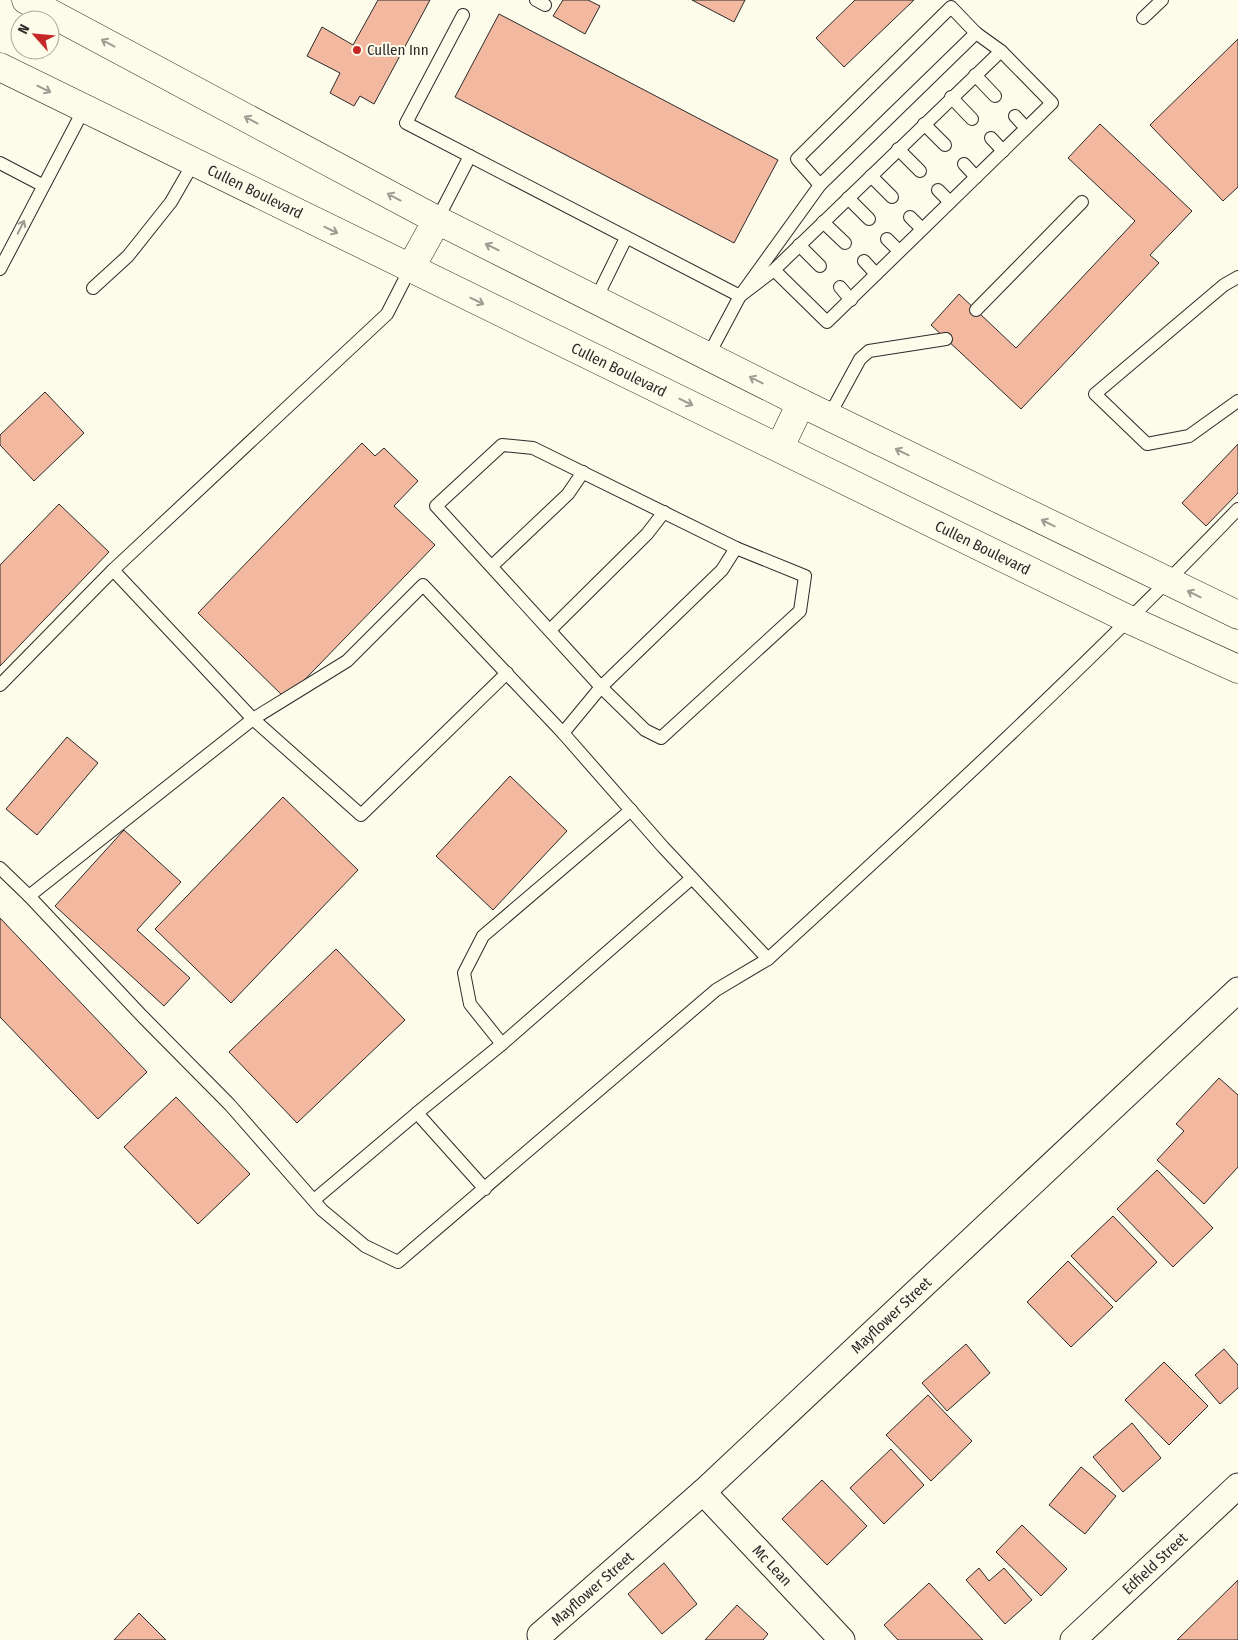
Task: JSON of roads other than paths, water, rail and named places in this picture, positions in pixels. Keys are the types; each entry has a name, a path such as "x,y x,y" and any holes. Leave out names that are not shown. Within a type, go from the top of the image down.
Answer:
{"main road":[{"path":"26,0 56,11 437,220 801,403 1238,615"},
{"name":"Cullen Boulevard","path":"0,67 410,269 780,447 1130,620 1238,669"},
{"path":"410,269 437,220"},
{"path":"780,447 801,403"}],"street":[{"name":"Mayflower Street","path":"540,1635 703,1492 1238,990"},
{"name":"Edfield Street","path":"1073,1640 1238,1486"},
{"name":"Mc Lean","path":"703,1492 842,1640"}],"lane":[{"path":"1143,18 1162,0"},
{"path":"774,270 826,322 851,300 1052,103 1001,51 976,33 951,7 940,25 924,41 820,142 797,159 820,184"},
{"path":"463,15 406,123 740,296"},
{"path":"708,356 740,296 820,184 838,162 958,45 976,33"},
{"path":"740,296 774,270 1001,51"},
{"path":"975,75 995,96"},
{"path":"951,98 972,119"},
{"path":"0,269 84,108"},
{"path":"1015,116 1026,128"},
{"path":"924,124 945,145"},
{"path":"991,138 1003,150"},
{"path":"898,149 920,171"},
{"path":"437,220 470,156"},
{"path":"93,288 135,248 171,202 194,162"},
{"path":"0,163 42,186"},
{"path":"964,164 976,177"},
{"path":"870,176 892,197"},
{"path":"938,190 950,202"},
{"path":"848,198 869,219"},
{"path":"976,310 1082,202"},
{"path":"910,217 922,229"},
{"path":"824,222 845,243"},
{"path":"596,299 626,238"},
{"path":"887,238 899,251"},
{"path":"799,245 820,266"},
{"path":"864,261 876,274"},
{"path":"0,685 114,570 387,314 410,269"},
{"path":"1238,277 1224,285 1095,394 1147,444 1189,436 1238,401"},
{"path":"840,287 851,300"},
{"path":"829,416 860,359 869,350 946,339"},
{"path":"502,445 533,448 664,512 736,548 805,576 800,611 661,738 645,730 601,687 436,506 502,445"},
{"path":"492,566 568,494 583,472"},
{"path":"0,868 230,1105 322,1210 364,1246 398,1262 716,990 768,959 912,828 1130,620 1238,509"},
{"path":"550,630 647,534 664,512"},
{"path":"563,733 601,687 722,570 736,548"},
{"path":"114,570 253,719 361,815 507,673"},
{"path":"29,896 253,719 347,661 423,585 563,733 692,878 768,959"},
{"path":"502,1044 470,1004 464,973 483,936 631,810"},
{"path":"314,1200 502,1044 692,878"},
{"path":"418,1113 485,1189"}],"place":[{"name":"Cullen Inn","path":"357,50"}]}
